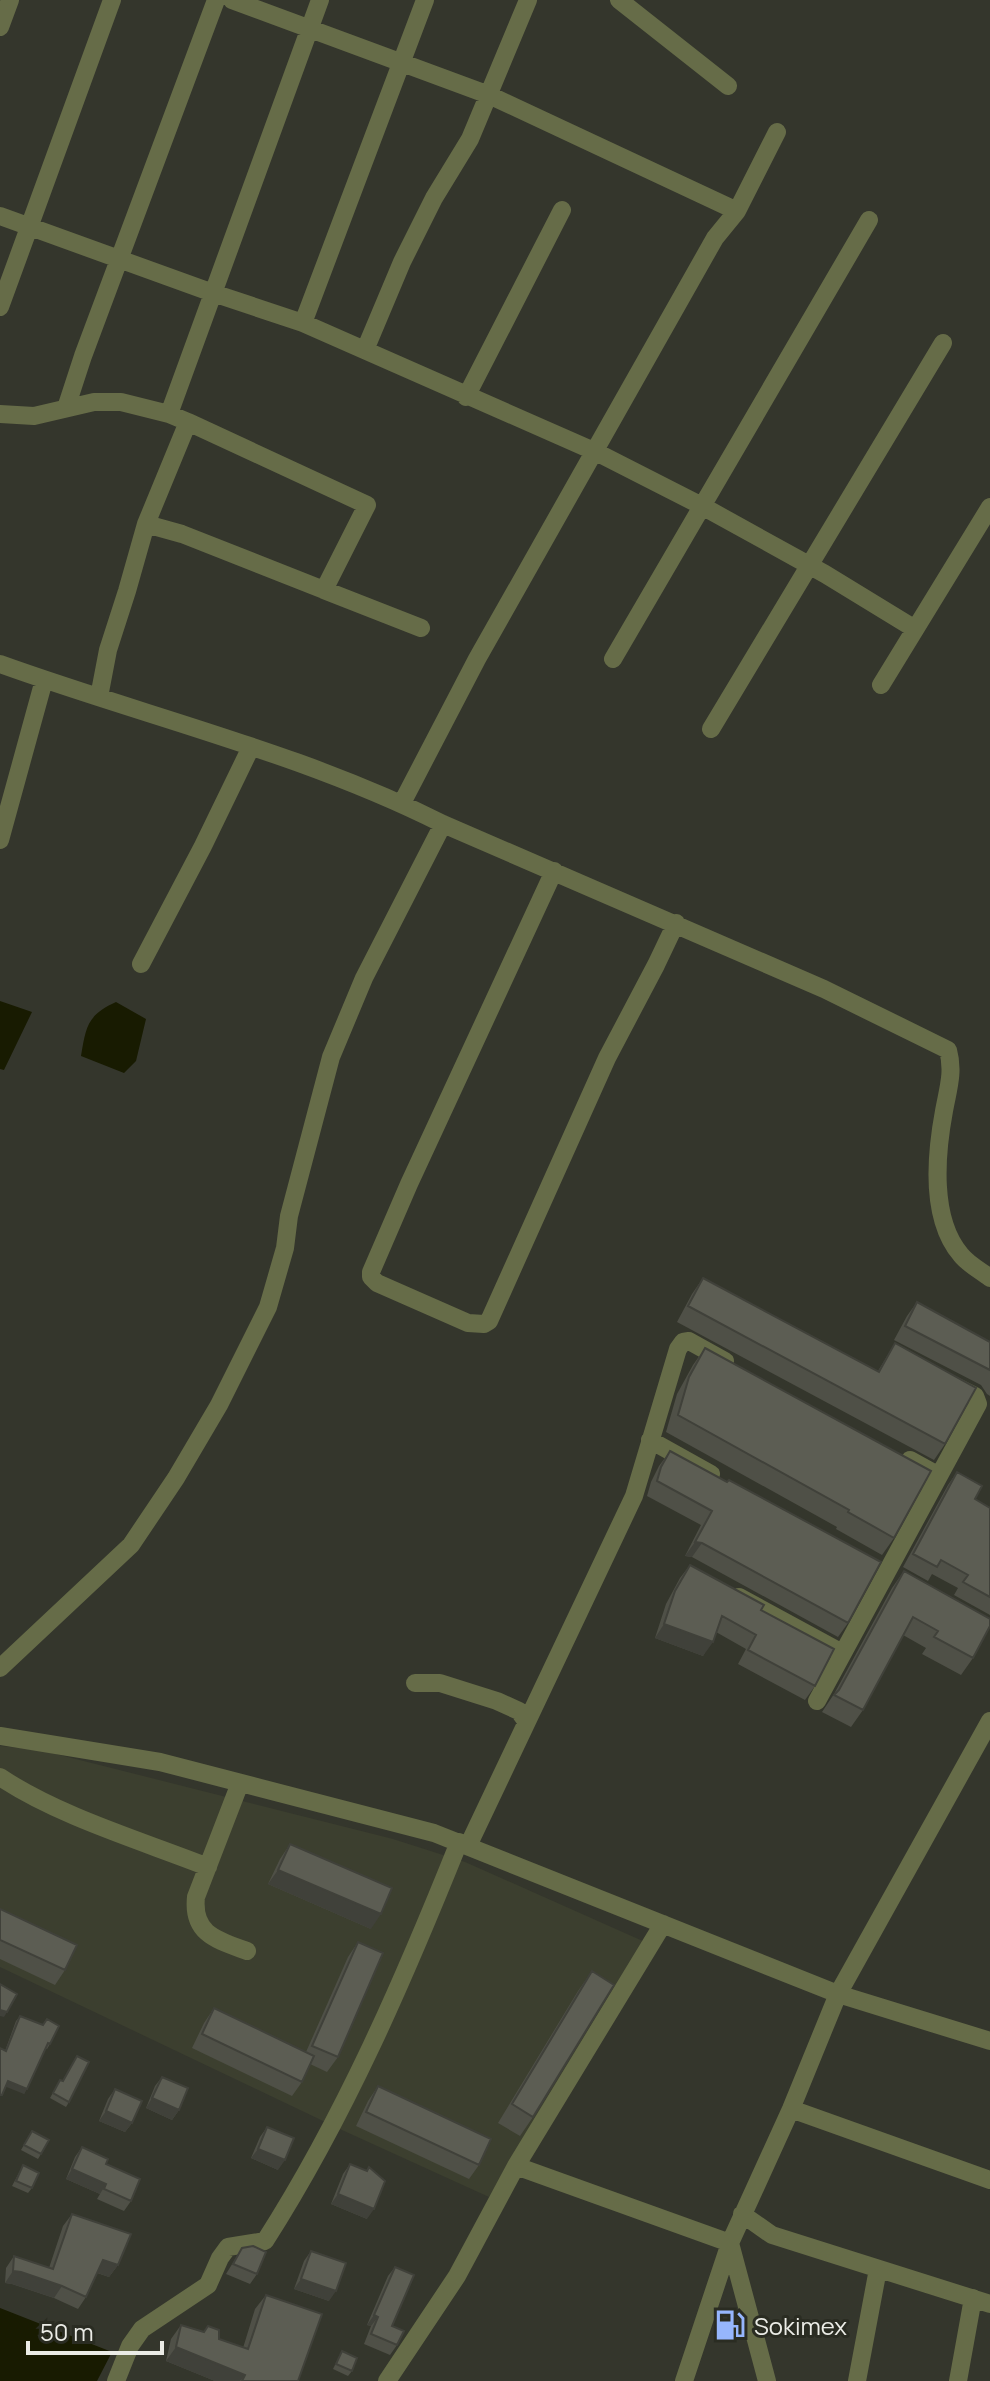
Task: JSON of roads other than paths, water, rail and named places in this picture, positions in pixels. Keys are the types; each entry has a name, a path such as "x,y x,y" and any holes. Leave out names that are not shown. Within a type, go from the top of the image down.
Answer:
{"street":[{"path":"0,27 10,0"},
{"path":"0,307 112,0"},
{"path":"66,408 216,0"},
{"path":"232,0 489,95 737,211"},
{"path":"169,414 320,0"},
{"path":"303,323 425,0"},
{"path":"365,350 402,262 434,198 470,139 528,0"},
{"path":"619,0 728,86"},
{"path":"402,803 477,659 715,238 737,211 777,132"},
{"path":"466,397 562,210"},
{"path":"0,216 303,323 596,452 809,565 915,629"},
{"path":"613,659 869,220"},
{"path":"711,729 943,343"},
{"path":"0,414 34,416 94,402 121,402 169,414 367,505 324,590"},
{"path":"99,697 108,650 146,524 188,422"},
{"path":"881,685 990,507"},
{"path":"146,524 182,534 421,628"},
{"path":"0,664 306,765 402,803 443,824 824,989 948,1050 952,1066 940,1133 939,1210 961,1256 990,1278"},
{"path":"0,840 44,680"},
{"path":"141,964 251,747"},
{"path":"0,1668 131,1545 176,1478 219,1405 268,1307 331,1057 364,978 443,824"},
{"path":"554,871 371,1272 377,1283 468,1323 484,1324 489,1321 607,1058 676,923"},
{"path":"116,2381 130,2346 142,2329 208,2285 228,2247 265,2241 319,2152 463,1844 634,1496 678,1349 683,1342 689,1341 744,1371"},
{"path":"817,1701 978,1400 934,1374"},
{"path":"650,1440 720,1479"},
{"path":"897,1454 939,1476"},
{"path":"725,1590 842,1653"},
{"path":"415,1683 440,1683 497,1701 519,1711 526,1721"},
{"path":"684,2381 730,2243 791,2109 838,1994 990,1721"},
{"path":"0,1736 160,1762 434,1833 838,1994 990,2041"},
{"path":"0,1777 19,1790 72,1814 208,1867"},
{"path":"240,1783 196,1897 194,1914 204,1932 247,1951"},
{"path":"387,2381 457,2276 516,2166 663,1924"},
{"path":"791,2109 990,2180"},
{"path":"516,2166 730,2243"},
{"path":"742,2214 772,2235 981,2301 958,2381"},
{"path":"730,2243 767,2381"},
{"path":"857,2381 878,2269"}],"place":[{"name":"Sokimex","path":"730,2325"}]}
